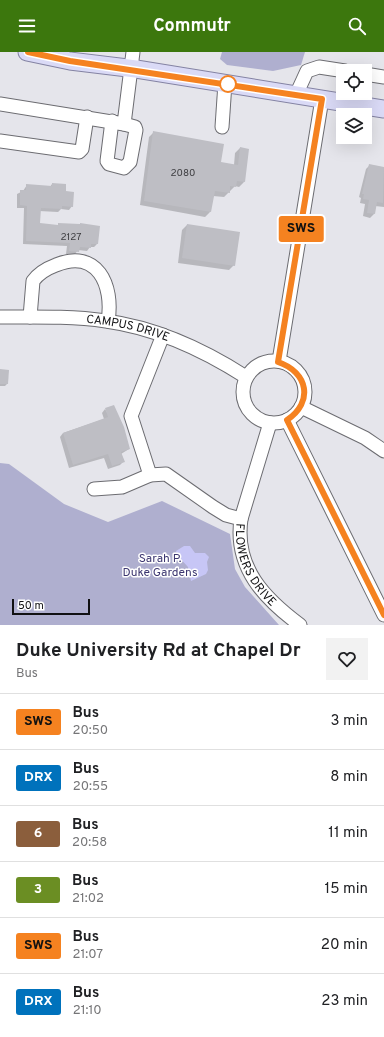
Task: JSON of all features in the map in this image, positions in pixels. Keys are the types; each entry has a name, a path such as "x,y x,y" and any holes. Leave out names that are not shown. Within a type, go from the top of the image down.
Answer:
{"main road":[{"path":"27,52 70,61 225,83 384,109"}],"street":[{"path":"0,104 118,123 133,52"},
{"path":"296,95 307,71 319,67 336,70"},
{"path":"372,75 384,77"},
{"path":"222,127 225,83"},
{"path":"278,362 322,99"},
{"path":"0,141 79,152 82,149 87,117"},
{"path":"30,317 31,284 35,278 52,266 65,261 83,261 96,268 104,279 108,298 108,321"},
{"name":"CAMPUS DRIVE","path":"0,317 108,321 163,335 196,348 246,377"},
{"path":"150,475 131,416 163,335"},
{"path":"269,361 278,362 288,365 296,370 302,378 304,398 301,407 287,420 270,423 260,420 252,414 246,406 243,397 243,387 246,377 260,364 269,361"},
{"path":"301,407 365,438 384,450"},
{"path":"287,420 384,615"},
{"name":"FLOWERS DRIVE","path":"270,423 240,520 242,549 255,582 269,600 300,625"},
{"path":"94,489 122,487 150,475 166,474 206,503 226,515 240,520"}],"green space":[{"path":"222,52 305,52 301,65 273,71 227,65 220,59"},
{"name":"Sarah P. Duke Gardens","path":"0,463 9,464 64,504 108,522 162,501 230,534 235,569 245,587 279,625 0,625"}],"shaded area":[{"path":"184,546 190,546 195,553 205,553 209,557 207,562 208,570 206,574 191,581 188,567 177,555 176,551"}],"building":[{"path":"153,131 224,144 221,162 238,165 240,147 249,149 245,182 237,181 236,187 230,186 230,193 215,191 211,212 144,201"},
{"path":"369,164 384,167 383,203 377,202 375,214 367,213 369,200 363,199 364,194 362,194"},
{"path":"52,183 66,184 66,191 74,192 73,207 62,206 62,209 41,208 40,223 58,225 58,223 80,223 100,226 98,244 91,244 91,248 80,247 79,252 69,251 70,243 26,241 27,206 20,205 20,190 26,190 26,184 52,186"},
{"path":"187,224 240,232 235,266 182,258"},
{"path":"0,369 9,370 8,384 0,384"},
{"path":"114,405 124,427 130,449 121,452 125,462 112,466 108,454 73,465 63,433 108,417 105,408"}],"bus line":[{"name":"SWS","path":"28,52 70,61 136,69 322,99 278,362 288,365 296,370 302,378 304,398 301,407 287,420 384,615"}]}
